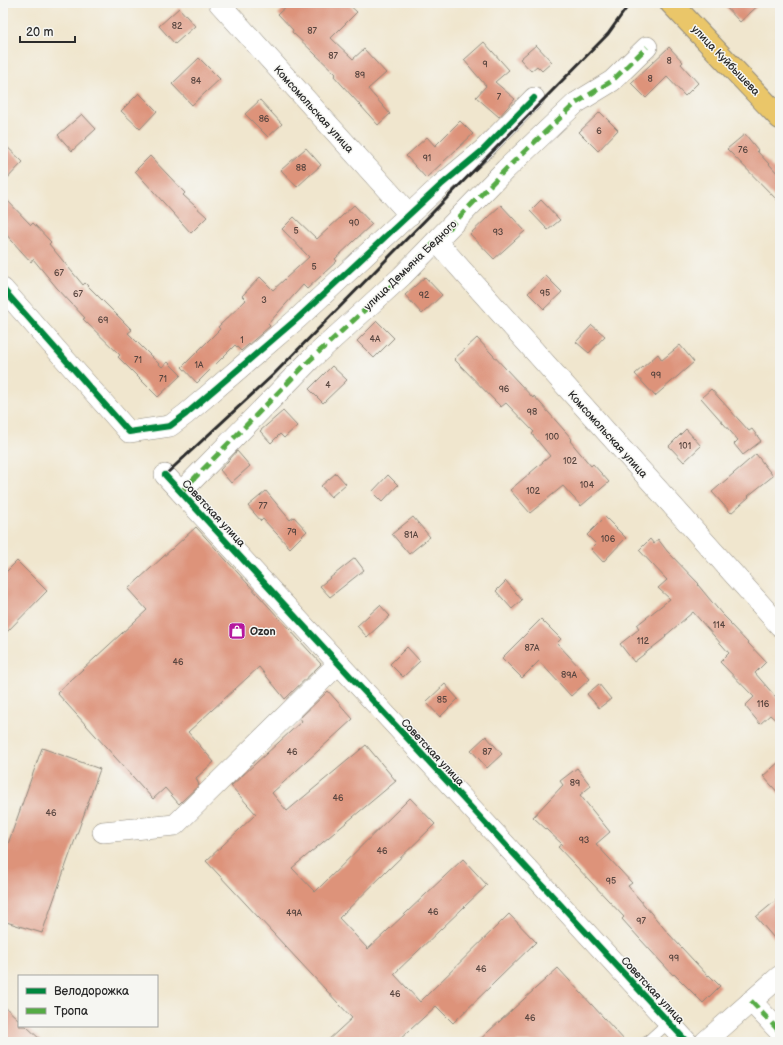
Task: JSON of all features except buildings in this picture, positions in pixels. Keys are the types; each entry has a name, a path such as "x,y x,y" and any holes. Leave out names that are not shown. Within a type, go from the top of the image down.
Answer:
{"main road":[{"name":"улица Куйбышева","path":"671,3 780,118"}],"street":[{"name":"Комсомольская улица","path":"219,3 410,215"},
{"name":"улица Демьяна Бедного","path":"181,492 310,360 402,276 506,169 576,104 612,81 647,47"},
{"path":"3,289 129,432 170,426 298,318 441,185 483,150 534,98"},
{"name":"Комсомольская улица","path":"436,242 780,626"},
{"name":"Советская улица","path":"165,475 687,1042"},
{"path":"104,832 175,825 339,664"},
{"path":"705,1042 780,976"},
{"path":"751,1001 780,1032"}],"lane":[{"path":"647,1042 669,1022"}],"railway":[{"path":"165,475 273,375 608,34 630,3"}],"marked path":[{"path":"181,492 310,360 402,276 506,169 576,103 612,81 647,47"},
{"path":"751,1001 780,1032"}],"cycle path":[{"path":"3,289 129,432 170,426 298,318 441,185 483,150 534,98"},
{"path":"165,475 687,1042"}],"place":[{"name":"Ozon","path":"237,631"}]}
